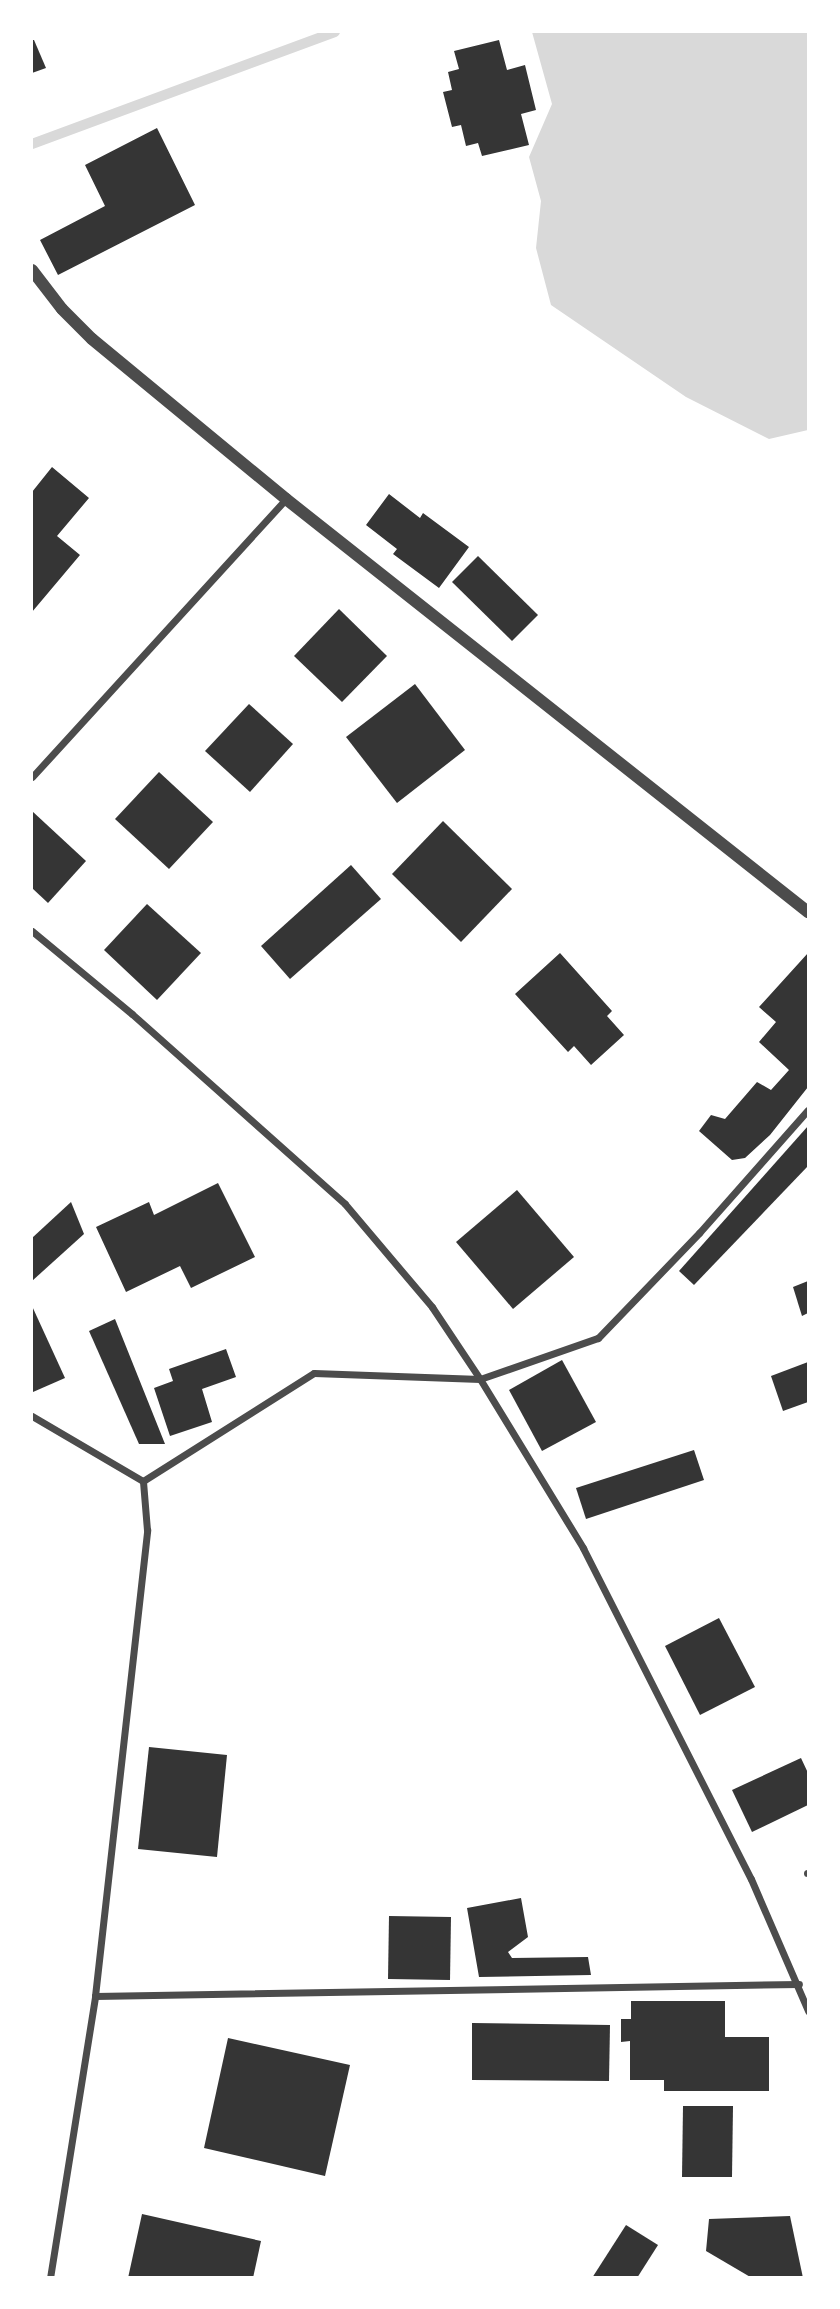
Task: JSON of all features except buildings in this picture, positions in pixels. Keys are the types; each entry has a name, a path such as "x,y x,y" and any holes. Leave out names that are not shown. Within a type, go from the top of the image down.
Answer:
{"street":[{"path":"32,270 62,309 92,339 286,499 808,912"},
{"path":"32,777 286,499"},
{"path":"32,931 132,1014 345,1204 432,1307 480,1379 583,1548 738,1855 799,1984 808,2011"},
{"path":"143,1481 314,1373 480,1379 598,1338 699,1233 808,1110"},
{"path":"32,1416 143,1481"},
{"path":"50,2277 95,1996 148,1530 143,1481"},
{"path":"95,1996 799,1984"}],"shaded area":[{"path":"532,32 808,32 808,430 769,439 686,397 551,305 536,248 541,201 529,157 552,104"}],"waterway":[{"path":"32,144 335,32"}]}
